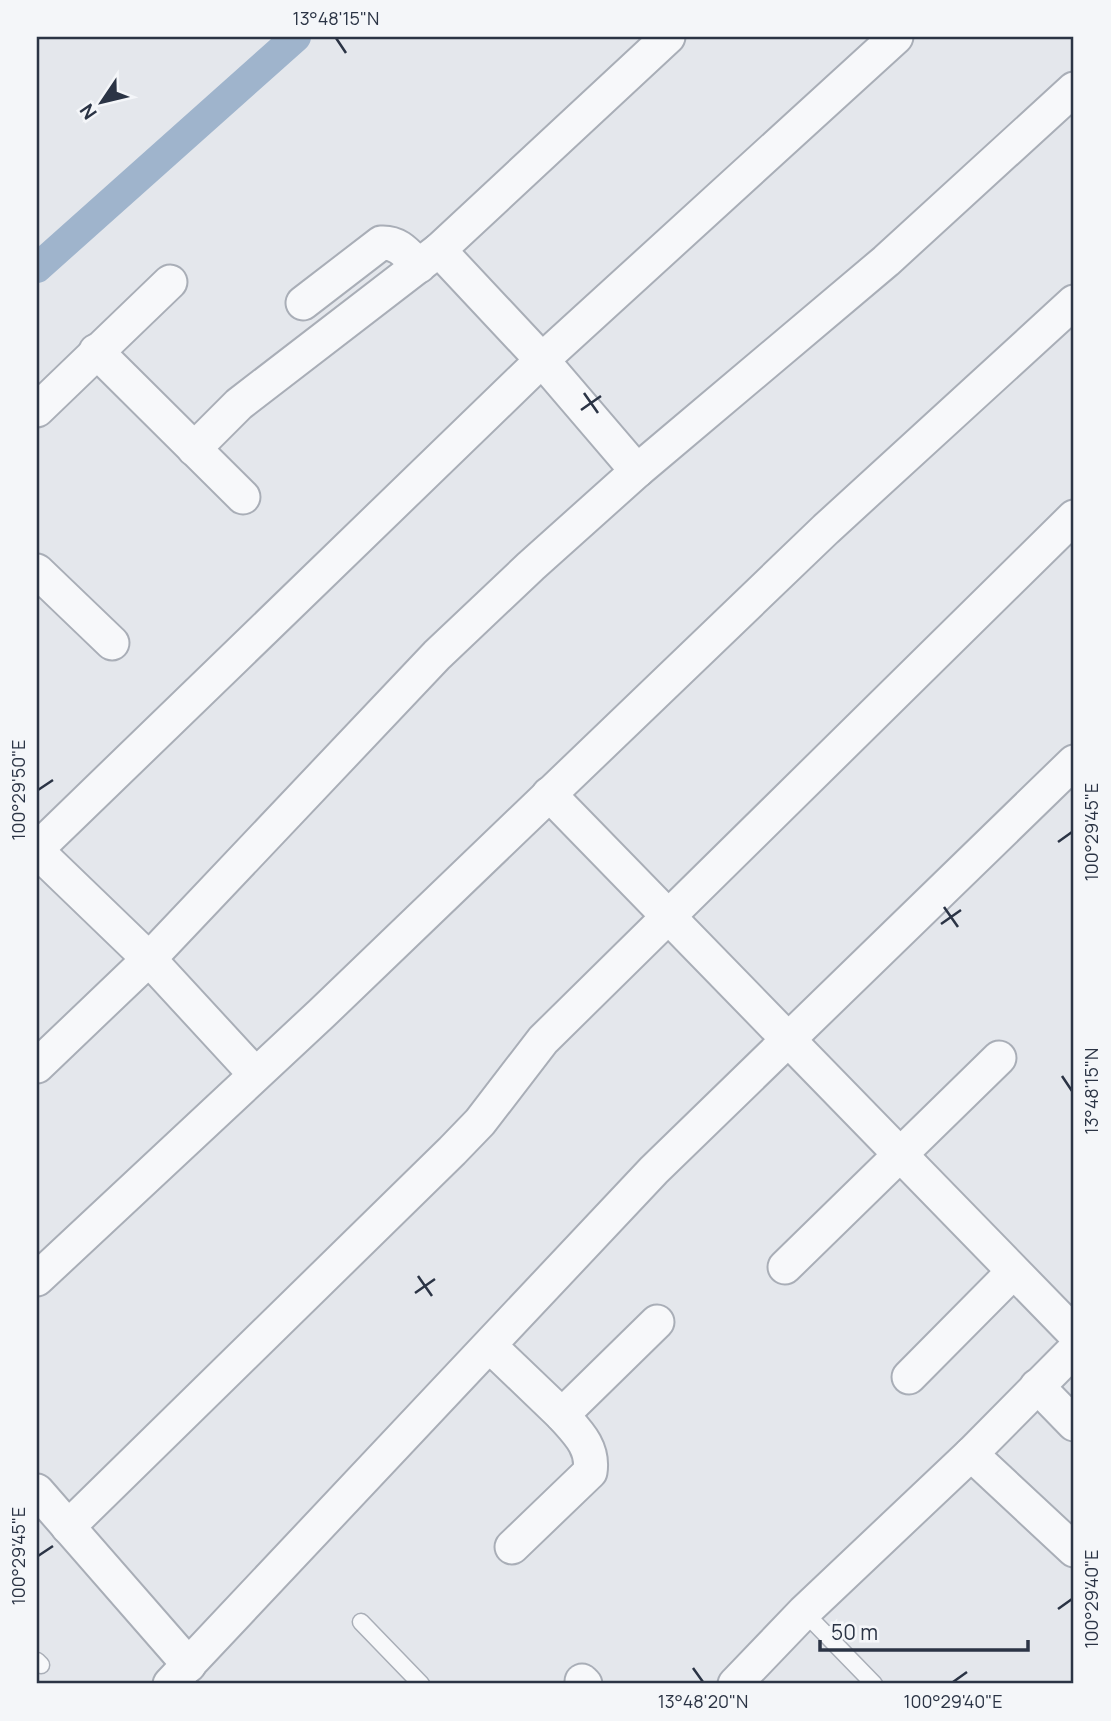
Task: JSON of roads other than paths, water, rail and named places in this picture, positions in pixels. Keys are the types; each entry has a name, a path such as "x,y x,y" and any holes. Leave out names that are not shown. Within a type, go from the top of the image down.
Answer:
{"street":[{"path":"194,449 239,404 429,258 668,37"},
{"path":"255,1074 149,959 37,850 542,360 896,37"},
{"path":"37,1066 149,959 437,655 637,471 886,261 1074,89"},
{"path":"303,303 381,243 392,242 429,258 542,360 637,471"},
{"path":"37,410 170,282"},
{"path":"37,1279 827,529 1074,302"},
{"path":"96,351 243,497"},
{"path":"68,1527 453,1151 480,1122 543,1040 1074,517"},
{"path":"37,571 112,643"},
{"path":"37,1491 68,1527 180,1675 654,1170 1074,762"},
{"path":"549,794 1074,1333"},
{"path":"785,1267 999,1058"},
{"path":"909,1377 1013,1272"},
{"path":"562,1415 657,1322"},
{"path":"490,1346 562,1415 585,1442 592,1459 590,1472 512,1547"},
{"path":"735,1684 804,1612 971,1454 1074,1350"},
{"path":"1037,1386 1074,1424"},
{"path":"971,1454 1074,1549"}],"lane":[{"path":"804,1612 864,1681"},
{"path":"361,1622 421,1684"}],"waterway":[{"path":"37,268 296,37"}]}
